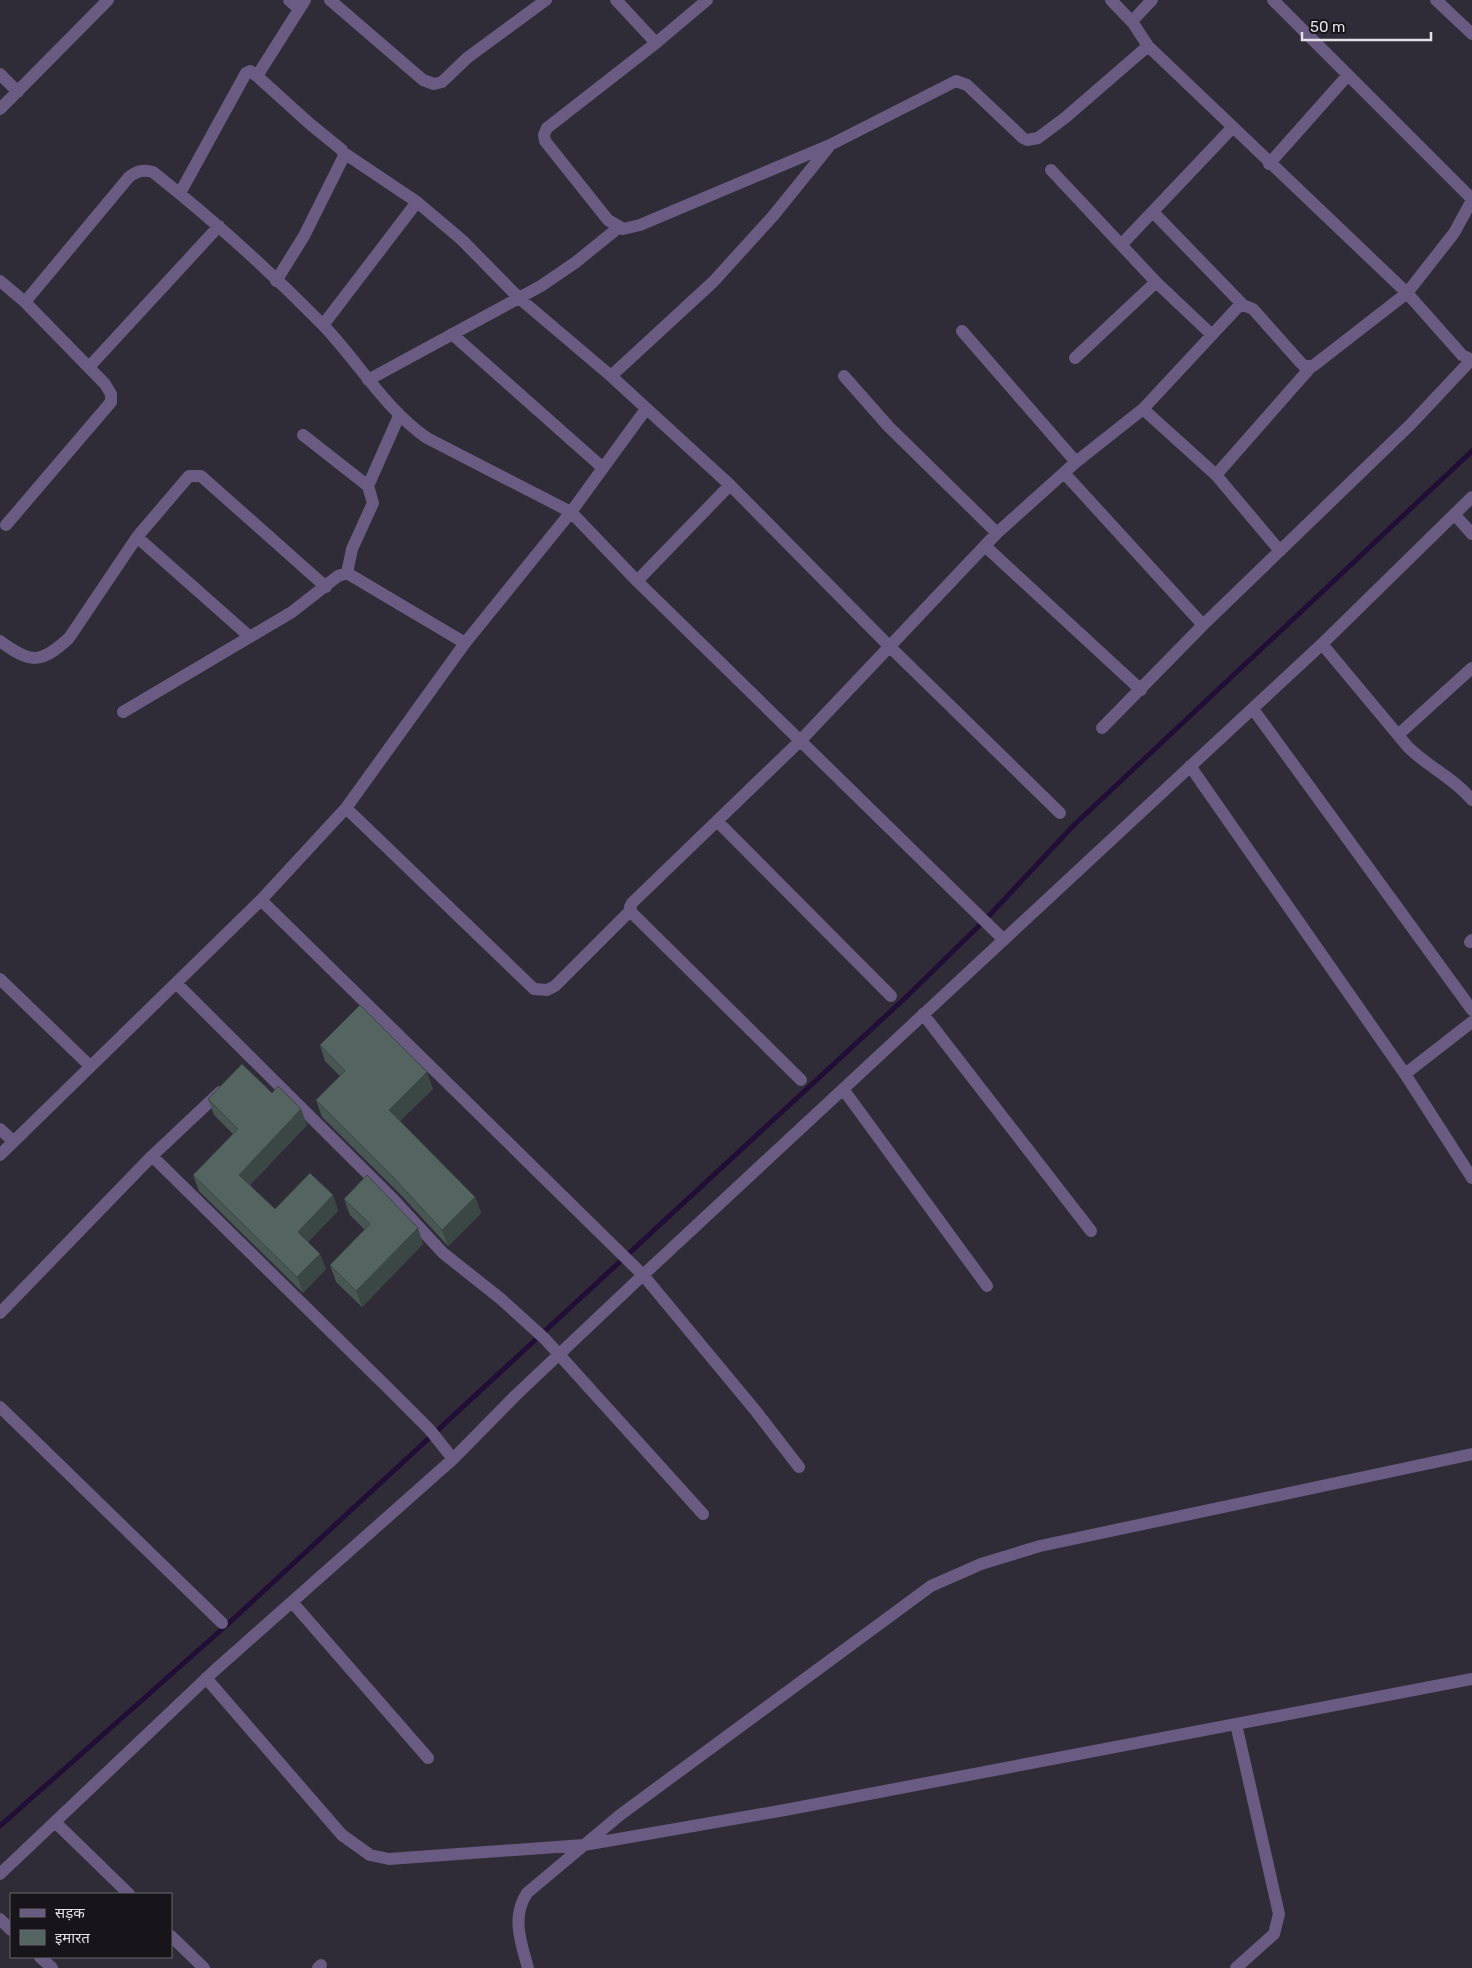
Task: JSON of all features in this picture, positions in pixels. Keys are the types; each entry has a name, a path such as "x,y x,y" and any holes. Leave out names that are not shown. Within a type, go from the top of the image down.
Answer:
{"street":[{"path":"0,110 108,0"},
{"path":"257,76 302,5 289,0"},
{"path":"330,0 423,80 434,84 442,82 467,58 546,0"},
{"path":"616,0 656,42"},
{"path":"618,228 608,220 545,141 544,131 707,0"},
{"path":"1102,728 1203,625 1411,424 1472,360 1462,355 1407,293 1269,164 1148,46 1133,24 1111,0"},
{"path":"1133,24 1135,18 1152,0"},
{"path":"1216,475 1310,368 1407,293 1454,233 1472,200 1273,0"},
{"path":"1436,0 1472,34"},
{"path":"368,380 562,273 618,228 640,225 830,145 956,81 967,85 1023,138 1027,140 1038,138 1066,117 1148,46"},
{"path":"180,193 246,73 250,71 344,153 417,202 462,240 519,298 611,376 730,484 890,647 1060,812"},
{"path":"0,74 18,92"},
{"path":"1269,164 1348,75"},
{"path":"1122,244 1232,128"},
{"path":"611,376 712,282 773,216 830,145"},
{"path":"276,281 304,236 342,163 344,153"},
{"path":"1051,170 1156,282 1212,335"},
{"path":"25,302 136,172 153,172 219,226 323,326 399,416 427,438 571,512 637,582 1004,940"},
{"path":"323,326 417,202"},
{"path":"1153,212 1243,305 1253,309 1300,362 1310,368"},
{"path":"89,367 219,226"},
{"path":"0,280 25,302 89,367 108,389 111,402 6,525"},
{"path":"1075,358 1156,282"},
{"path":"346,808 534,989 547,990 555,986 631,910 632,903 801,740 986,547 997,533 1065,474 1076,462 1143,409 1237,308 1243,305"},
{"path":"962,331 1076,462"},
{"path":"452,334 603,468"},
{"path":"844,376 888,426 997,533"},
{"path":"0,1156 261,900 346,808 465,643 571,512 646,409"},
{"path":"1143,409 1216,475 1280,551"},
{"path":"368,486 399,416"},
{"path":"303,435 368,486 373,503 352,548 347,573"},
{"path":"0,642 20,656 32,658 42,657 56,650 69,638 138,538 189,476 197,474 326,587"},
{"path":"1065,474 1203,625"},
{"path":"637,582 730,484"},
{"path":"0,1874 206,1678 453,1459 643,1275 1322,644 1472,497"},
{"path":"1454,515 1472,534"},
{"path":"138,538 250,637"},
{"path":"986,547 1141,690"},
{"path":"123,712 292,612 338,576 347,573 465,643"},
{"path":"1322,644 1420,758 1455,782 1472,800"},
{"path":"1399,734 1472,668"},
{"path":"1253,709 1472,1010"},
{"path":"1190,766 1405,1074 1472,1178"},
{"path":"717,821 891,996"},
{"path":"261,900 643,1275 755,1410 799,1467"},
{"path":"631,910 801,1080"},
{"path":"0,979 90,1066"},
{"path":"176,983 249,1064 394,1200 443,1253 501,1299 560,1354 703,1514"},
{"path":"923,1014 1091,1231"},
{"path":"1405,1074 1472,1022"},
{"path":"0,1313 152,1156 231,1081"},
{"path":"843,1089 987,1286"},
{"path":"0,1128 13,1142"},
{"path":"152,1156 430,1430 453,1459"},
{"path":"0,1407 222,1623"},
{"path":"528,1968 518,1921 522,1901 527,1894 613,1821 931,1586 953,1575 1040,1546 1472,1454"},
{"path":"292,1602 428,1758"},
{"path":"206,1678 342,1835 370,1855 389,1859 584,1845 785,1810 1472,1679"},
{"path":"1236,1724 1276,1893 1279,1914 1274,1934 1236,1968"},
{"path":"55,1822 127,1893"},
{"path":"0,1919 10,1929"},
{"path":"172,1937 204,1968"},
{"path":"41,1958 52,1968"}],"building":[{"path":"360,1005 427,1072 389,1110 475,1197 442,1230 394,1178 316,1100 345,1071 320,1045"},
{"path":"242,1064 272,1093 278,1086 301,1109 239,1175 275,1209 310,1173 333,1195 298,1232 320,1254 297,1277 193,1175 238,1129 208,1099"},
{"path":"367,1175 418,1228 356,1291 330,1265 370,1224 344,1199"}],"waterway":[{"path":"0,1826 229,1623 903,1000 985,920 1074,825 1472,451"}]}
